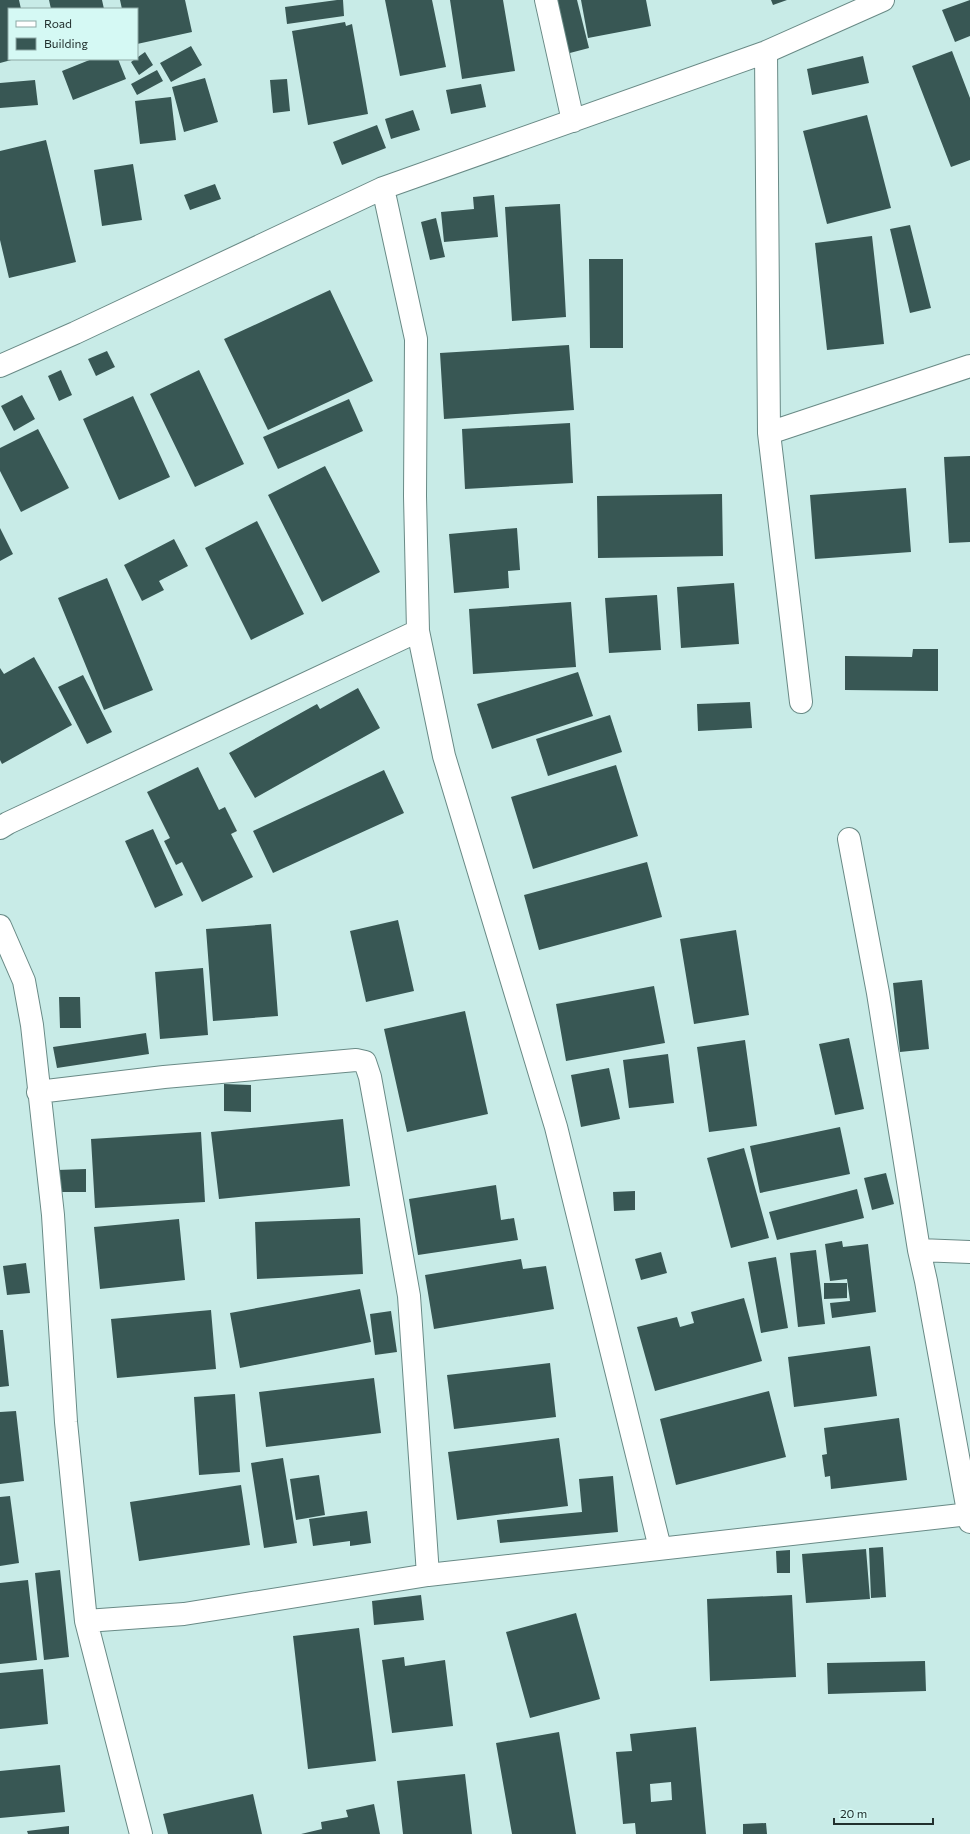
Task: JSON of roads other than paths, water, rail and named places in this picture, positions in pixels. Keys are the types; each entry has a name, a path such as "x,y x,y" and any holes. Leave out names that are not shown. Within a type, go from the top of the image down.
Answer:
{"street":[{"path":"546,0 573,120"},
{"path":"0,366 75,333 383,188 766,52 883,0"},
{"path":"766,52 769,433 801,702"},
{"path":"383,188 416,339 418,631 444,756 556,1126 660,1548"},
{"path":"769,433 970,366"},
{"path":"0,828 418,631"},
{"path":"86,1621 184,1614 428,1574 660,1548 969,1517 919,1250 878,993 849,839"},
{"path":"0,926 24,981 32,1025 38,1092 53,1214 66,1422 86,1621 141,1834"},
{"path":"38,1092 172,1077 356,1060 365,1062 370,1077 409,1296 428,1574"},
{"path":"919,1250 970,1252"}]}
